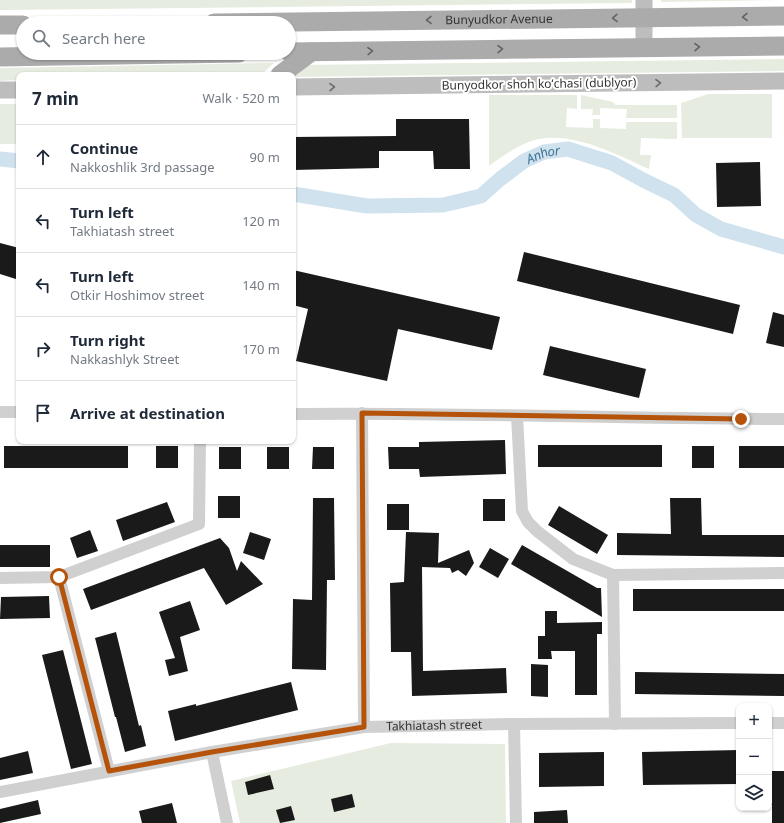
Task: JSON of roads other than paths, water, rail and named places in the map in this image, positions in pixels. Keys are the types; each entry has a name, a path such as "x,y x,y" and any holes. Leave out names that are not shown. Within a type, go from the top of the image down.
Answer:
{"main road":[{"name":"Bunyudkor Avenue","path":"296,20 644,9 784,16"},
{"path":"0,26 16,25"},
{"path":"296,52 784,46"},
{"path":"284,72 311,52"},
{"path":"0,57 16,57"}],"street":[{"path":"644,9 644,47"},
{"name":"Bunyodkor shoh koʻchasi (dublyor)","path":"296,87 784,82"},
{"path":"0,90 16,90"},
{"path":"0,412 16,412"},
{"path":"362,413 364,727"},
{"path":"296,414 362,413 784,419"},
{"path":"517,416 522,511 528,522 537,531 573,559 592,568 613,575 784,573"},
{"path":"0,578 59,577 199,524 200,444"},
{"path":"613,575 615,724"},
{"path":"59,577 109,771"},
{"name":"Takhiatash street","path":"0,792 212,752 364,727 514,724 736,723"},
{"path":"772,723 784,723"},
{"path":"514,724 516,823"},
{"path":"212,752 227,823"}],"waterway":[{"name":"Anhor","path":"296,194 367,206 443,205 481,196 524,161 544,152 568,149 612,163 674,195 696,215 721,229 784,247"},
{"name":"Anhor","path":"0,159 16,161"}]}
